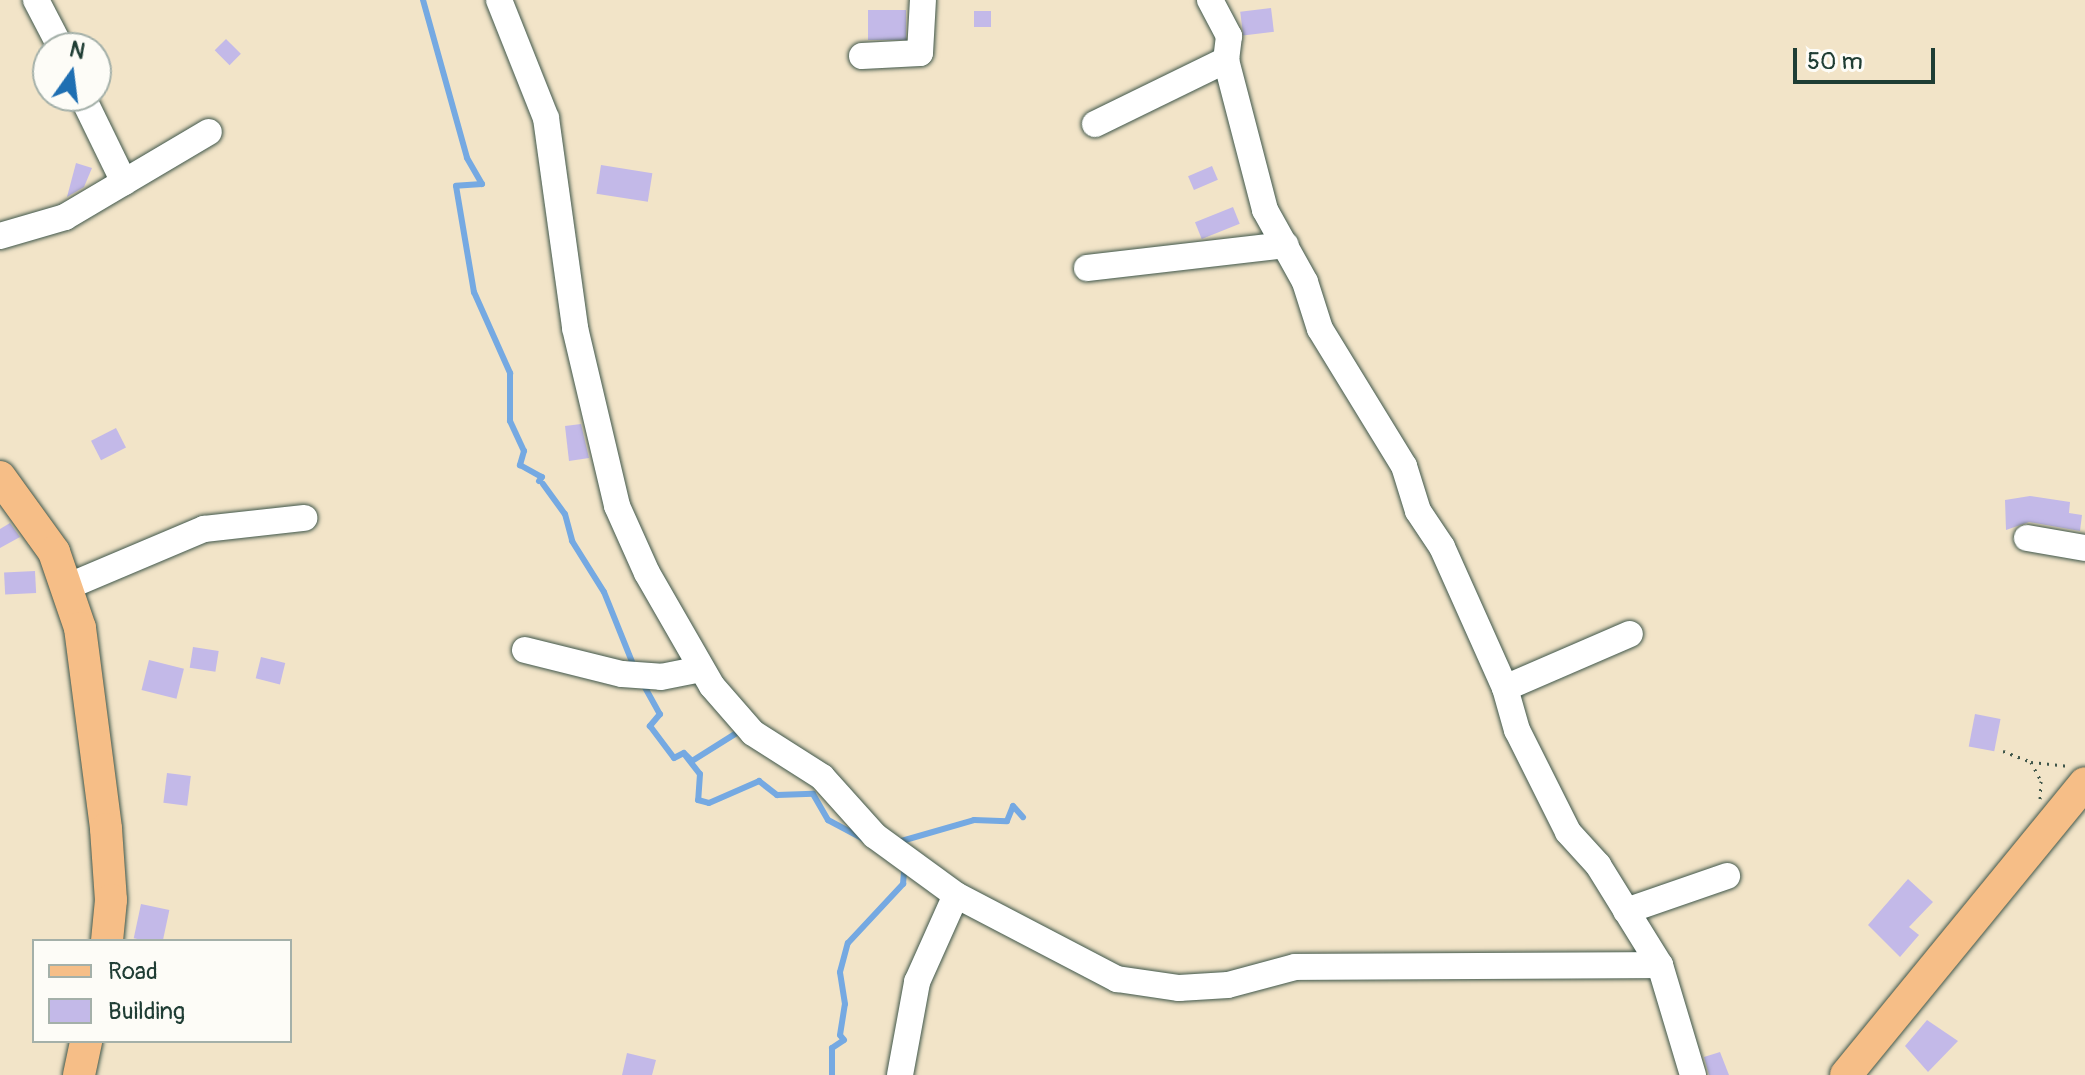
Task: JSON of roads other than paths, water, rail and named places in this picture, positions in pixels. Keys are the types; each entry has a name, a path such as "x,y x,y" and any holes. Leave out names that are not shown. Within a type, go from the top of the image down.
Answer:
{"main road":[{"path":"0,477 54,552 69,586 80,628 106,829 111,900 107,939"},
{"path":"1846,1075 2053,823 2080,777"},
{"path":"79,1075 86,1043"}],"street":[{"path":"36,0 53,32"},
{"path":"499,0 546,118 568,292 617,506 647,573 701,669 753,733 822,777 875,836 956,895 1117,979 1179,988 1228,985 1295,967 1660,965"},
{"path":"862,56 920,53 923,0"},
{"path":"1210,0 1229,36 1226,60 1265,210 1286,245 1320,329 1404,466 1418,511 1442,547 1505,688 1517,730 1568,832 1598,865 1660,965 1693,1075"},
{"path":"1095,124 1226,60"},
{"path":"90,112 124,182"},
{"path":"0,236 65,217 209,132"},
{"path":"1087,268 1286,245"},
{"path":"69,586 204,529 304,518"},
{"path":"2027,538 2085,548"},
{"path":"1505,688 1630,634"},
{"path":"525,650 622,674 661,677 701,669"},
{"path":"1626,911 1727,876"},
{"path":"900,1075 917,982 956,895"}],"waterway":[{"path":"423,0 467,158 482,184 456,186 474,292 510,373 510,421 524,451 520,465 542,477 539,481"},
{"path":"543,484 565,514 572,541 604,592 635,669"},
{"path":"642,682 660,714 650,726 674,758 684,753 692,761 735,734"},
{"path":"685,755 700,774 698,800 709,803 759,781 777,795 813,794 828,820 863,839"},
{"path":"898,842 974,820 1007,821 1013,806 1023,817"},
{"path":"832,1075 832,1048 844,1040 840,1035 845,1004 840,972 848,943 903,884 904,872"}]}
